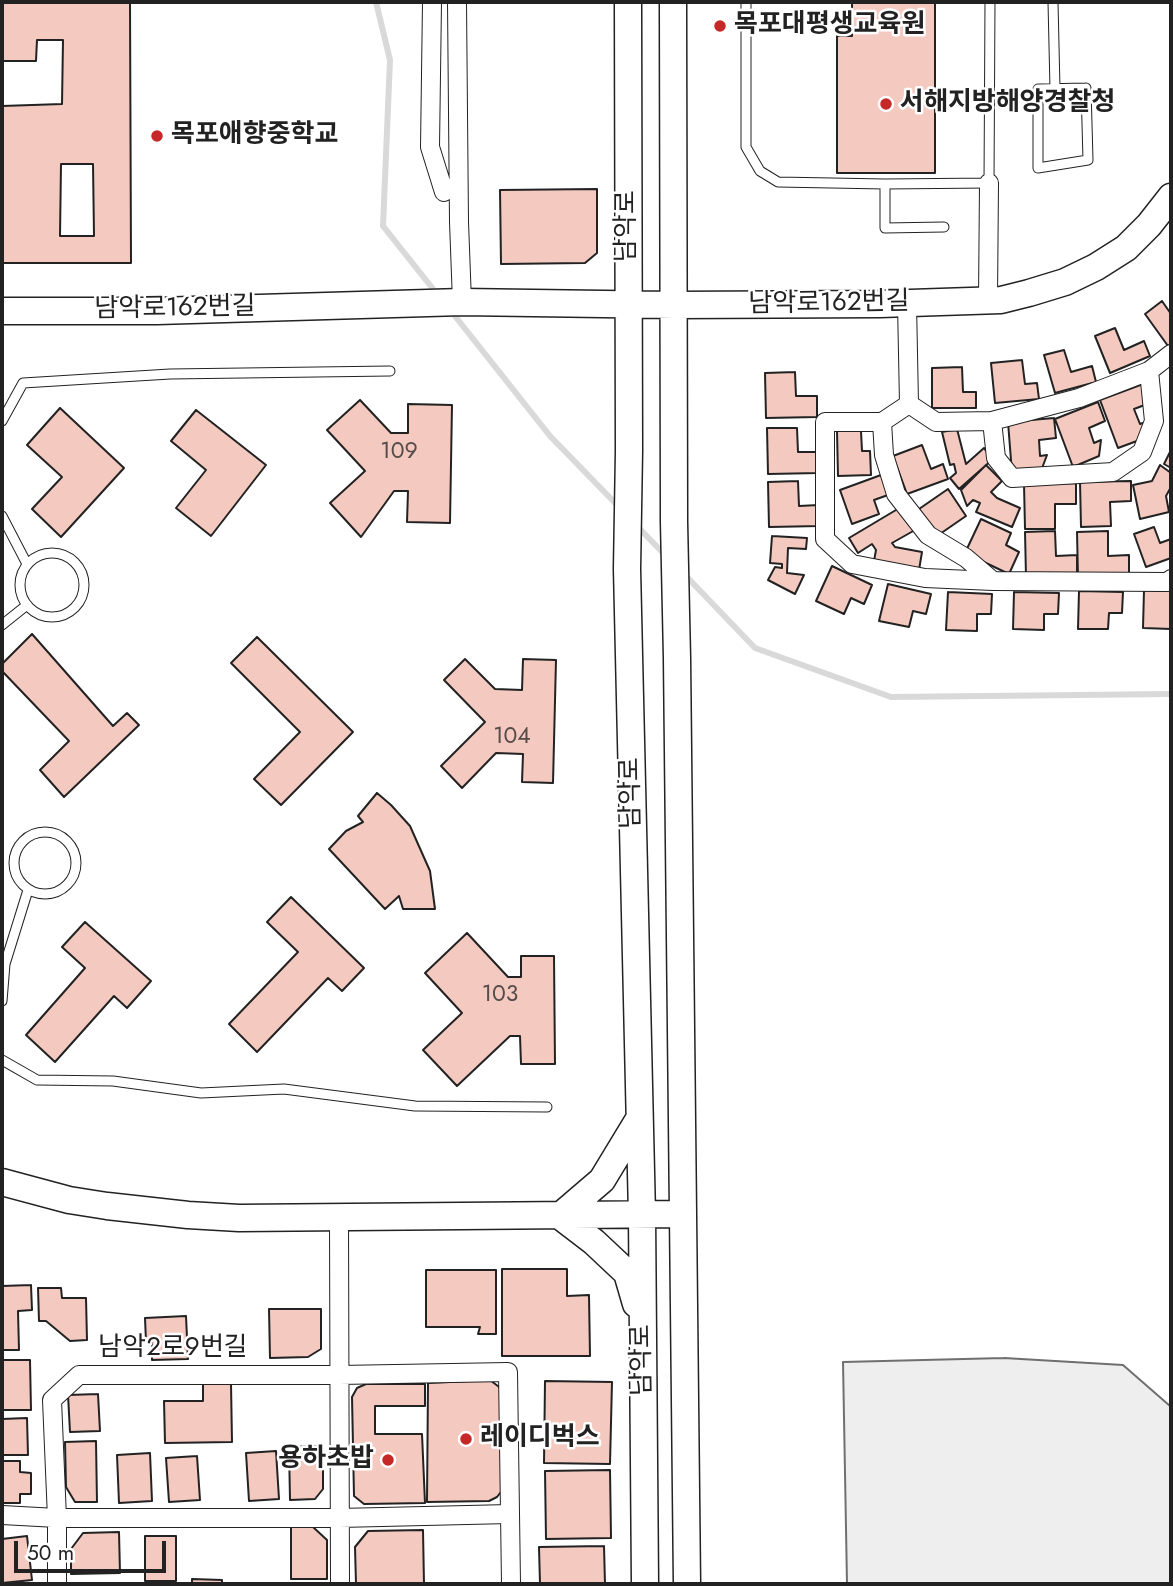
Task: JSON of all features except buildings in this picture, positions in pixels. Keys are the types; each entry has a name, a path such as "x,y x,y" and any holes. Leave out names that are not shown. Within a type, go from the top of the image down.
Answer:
{"street":[{"path":"432,2 430,147 444,192"},
{"path":"457,2 457,302"},
{"name":"남악로","path":"628,2 627,569 642,1215 645,1584"},
{"name":"남악로","path":"673,2 674,522 687,1584"},
{"path":"988,300 989,183"},
{"name":"남악로162번길","path":"2,311 168,310 457,302 674,305 1000,300 1065,282 1096,267 1126,248 1171,197"},
{"path":"907,303 909,404"},
{"path":"909,404 936,422 992,421 1079,398 1149,371 1171,354"},
{"path":"992,421 996,458 1012,478 1113,472 1142,452 1154,421 1149,371"},
{"path":"909,404 882,422 825,422 825,539 852,564 925,578 1168,582 1171,579"},
{"path":"882,422 884,455 896,494 929,535 966,558 993,581"},
{"path":"560,1216 602,1180 639,1119"},
{"path":"2,1182 69,1200 149,1212 239,1218 683,1214"},
{"path":"560,1216 594,1241 626,1273 643,1329"},
{"path":"339,1218 340,1584"},
{"name":"남악2로9번길","path":"57,1584 52,1400 79,1375 508,1372 511,1584"},
{"path":"2,1515 57,1518 340,1518 510,1514"}],"lane":[{"path":"746,2 746,147 760,171 778,181 885,184 989,183 990,2"},
{"path":"1053,2 1055,89"},
{"path":"1086,88 1088,160 1038,168 1038,89 1055,89 1086,88"},
{"path":"885,184 885,229 944,227"},
{"path":"2,421 23,383 170,374 390,371"},
{"path":"2,516 27,564"},
{"path":"55,553 74,562 80,570 83,590 74,608 55,617 35,612 27,605 20,585 27,564 36,557 55,553"},
{"path":"2,625 27,605"},
{"path":"40,832 61,837 74,853 74,875 59,891 38,894 28,890 17,878 14,862 22,842 40,832"},
{"path":"2,861 14,862"},
{"path":"2,1001 5,964 28,890"},
{"path":"2,1060 37,1080 113,1080 201,1093 284,1089 415,1106 547,1107"}],"shaded area":[{"path":"1004,1358 1123,1365 1170,1406 1171,1584 847,1584 843,1362"}],"waterway":[{"path":"376,2 390,60 383,226 437,294"},
{"path":"451,311 550,436 619,507"},
{"path":"636,525 667,557"},
{"path":"685,575 755,648 891,697 1171,694"}],"place":[{"name":"목포대평생교육원","path":"720,26"},
{"name":"서해지방해양경찰청","path":"886,104"},
{"name":"목포애향중학교","path":"157,136"},
{"name":"레이디벅스","path":"466,1439"},
{"name":"용하초밥","path":"388,1460"}]}
